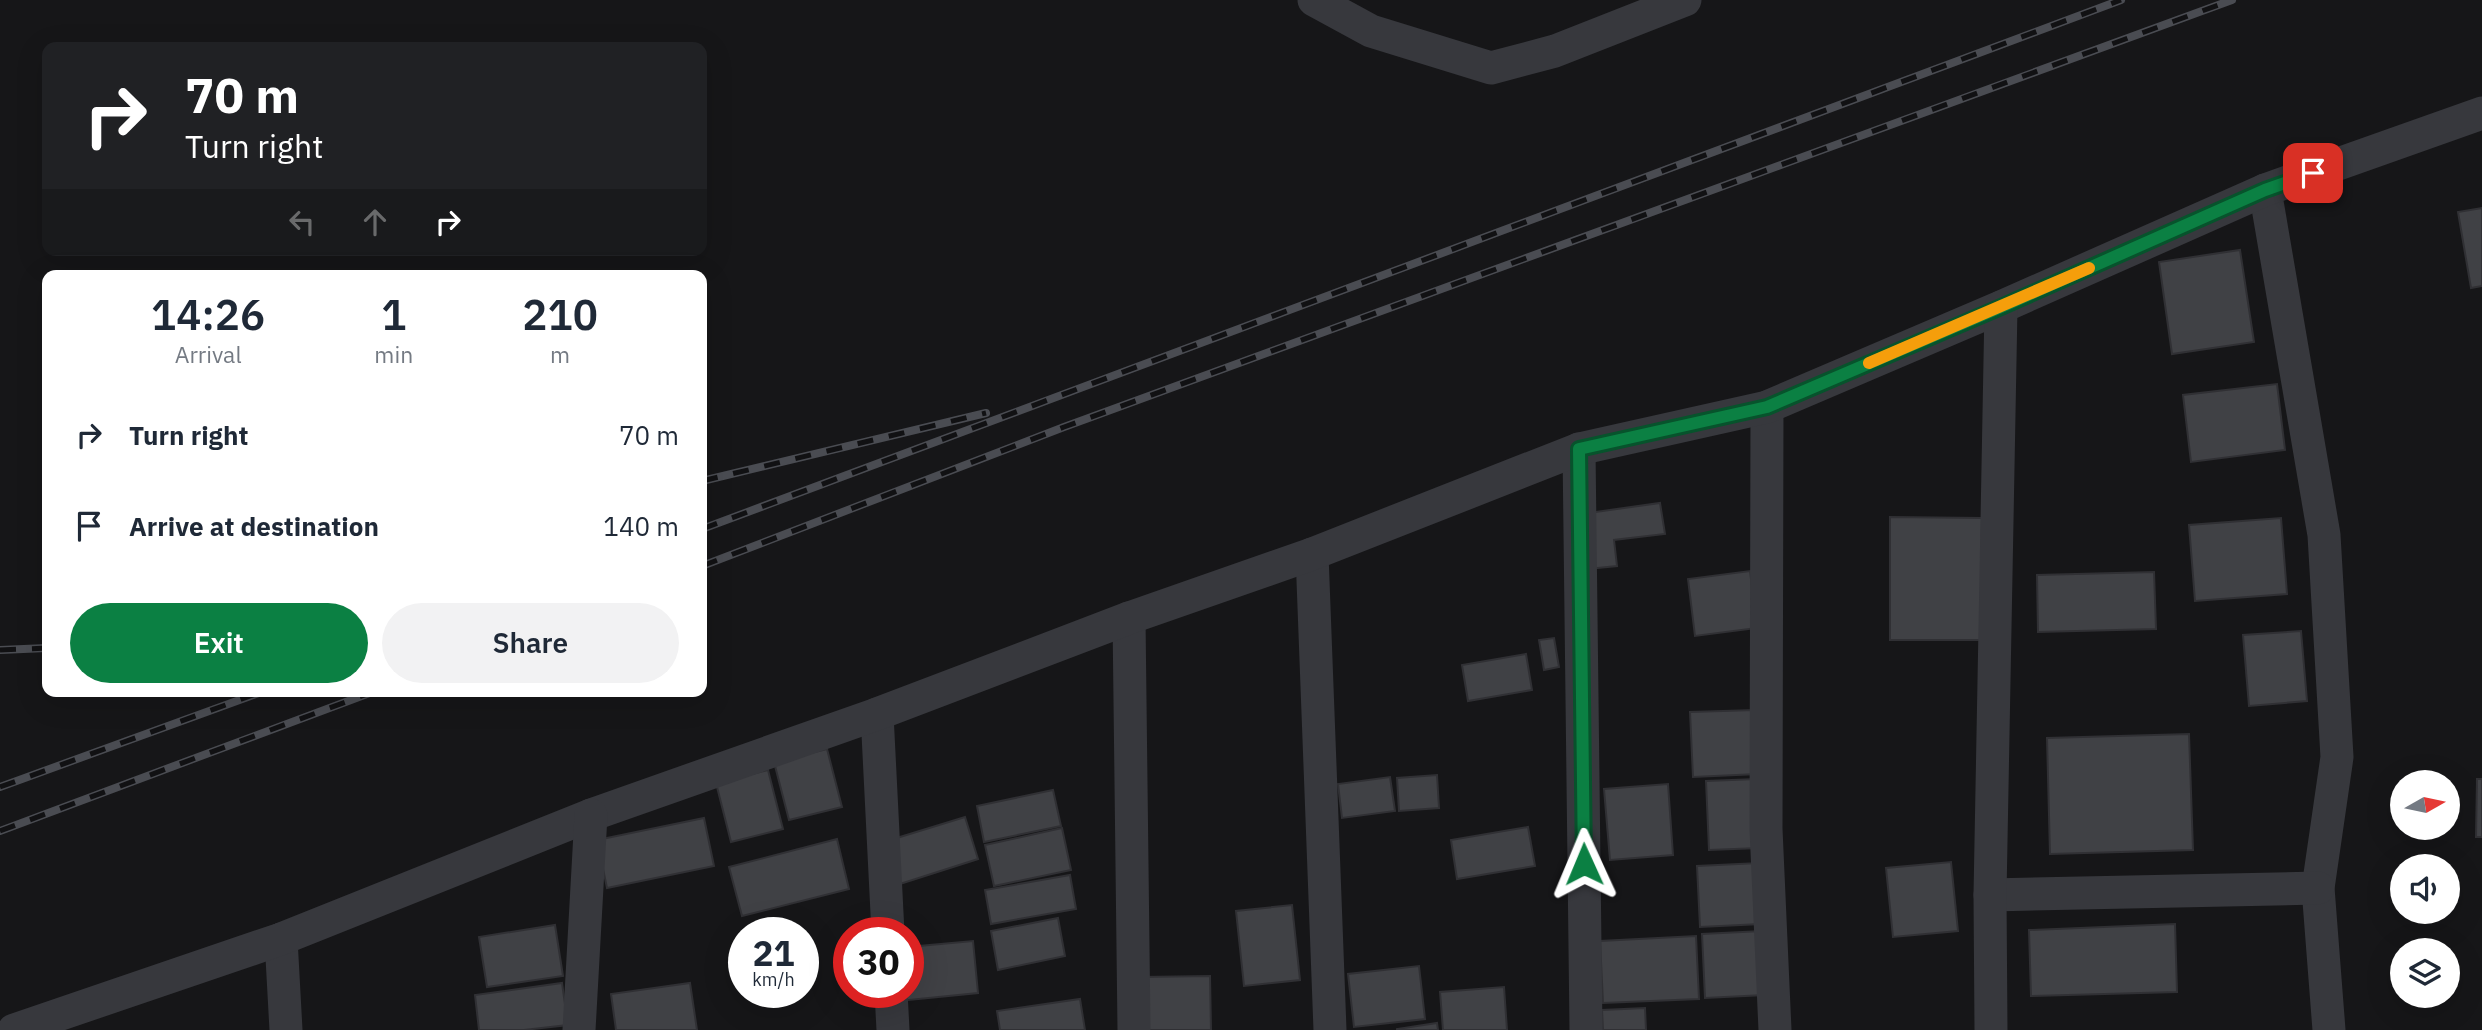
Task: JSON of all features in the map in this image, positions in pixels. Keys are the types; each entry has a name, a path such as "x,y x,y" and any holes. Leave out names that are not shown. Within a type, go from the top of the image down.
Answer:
{"street":[{"path":"1314,0 1371,31 1491,68 1555,51 1685,0"},
{"path":"14,1030 281,939 591,815 877,714 1129,618 1312,554 1579,449 1767,407 2265,190 2482,113"},
{"path":"2265,190 2324,535 2337,757 2318,888 2329,1030"},
{"path":"1991,1030 1990,895 2001,307"},
{"path":"1767,407 1766,829 1774,1030"},
{"path":"1579,449 1586,1030"},
{"path":"1312,554 1330,1030"},
{"path":"1129,618 1134,1030"},
{"path":"877,714 887,917"},
{"path":"579,1030 591,815"},
{"path":"1990,895 2318,888"},
{"path":"281,939 286,1030"},
{"path":"892,1008 893,1030"}],"building":[{"path":"2482,208 2482,286 2471,288 2458,212"},
{"path":"2240,250 2254,342 2172,354 2159,262"},
{"path":"2277,384 2285,450 2191,462 2183,395"},
{"path":"1660,503 1665,534 1614,540 1617,566 1588,569 1581,514"},
{"path":"1890,517 1982,518 1981,640 1890,640"},
{"path":"2281,518 2287,594 2195,601 2189,525"},
{"path":"1750,571 1757,628 1695,636 1688,579"},
{"path":"2154,572 2156,629 2038,632 2037,575"},
{"path":"2301,631 2307,701 2249,706 2243,635"},
{"path":"1554,638 1559,667 1544,670 1539,640"},
{"path":"1526,654 1532,690 1468,701 1462,665"},
{"path":"1755,710 1758,774 1693,777 1690,712"},
{"path":"2189,734 2193,850 2050,854 2047,738"},
{"path":"827,749 842,807 789,820 774,762"},
{"path":"768,770 783,829 731,842 716,783"},
{"path":"1437,775 1439,808 1399,811 1397,778"},
{"path":"1390,777 1395,811 1342,818 1338,784"},
{"path":"1757,779 1760,848 1709,850 1706,781"},
{"path":"2477,779 2482,779 2482,837 2476,837"},
{"path":"1668,784 1673,855 1610,860 1604,789"},
{"path":"1053,790 1061,826 984,842 977,806"},
{"path":"965,817 978,859 900,884 887,841"},
{"path":"704,818 714,866 607,888 597,840"},
{"path":"1528,827 1535,866 1457,879 1451,840"},
{"path":"1062,828 1071,870 994,886 985,845"},
{"path":"837,839 849,889 742,916 729,867"},
{"path":"1951,862 1958,931 1893,937 1886,868"},
{"path":"1759,863 1761,924 1700,927 1697,866"},
{"path":"1070,875 1076,909 991,924 985,890"},
{"path":"1292,905 1300,980 1244,986 1236,911"},
{"path":"1058,918 1065,956 998,970 991,931"},
{"path":"2175,924 2177,992 2031,996 2029,930"},
{"path":"555,925 563,976 487,987 479,937"},
{"path":"1762,931 1765,995 1705,998 1702,934"},
{"path":"1696,936 1699,999 1603,1003 1600,941"},
{"path":"973,941 978,993 924,998 924,946"},
{"path":"1419,966 1425,1019 1354,1027 1348,974"},
{"path":"1210,976 1211,1030 1142,1030 1141,977"},
{"path":"562,983 568,1025 524,1030 479,1030 475,995"},
{"path":"690,983 697,1030 616,1030 611,994"},
{"path":"1504,987 1507,1030 1443,1030 1440,992"},
{"path":"1080,999 1085,1030 1000,1030 997,1011"},
{"path":"1645,1008 1646,1030 1603,1030 1602,1010"},
{"path":"1437,1023 1438,1030 1397,1030 1397,1029"}],"railway":[{"path":"707,527 2121,0"},
{"path":"707,564 1064,427 2232,0"},
{"path":"707,480 986,413"},
{"path":"0,650 42,648"},
{"path":"0,787 248,697"},
{"path":"0,831 359,697"}],"slow traffic":[{"path":"1869,363 2089,268"}],"route":[{"path":"1584,864 1579,449 1767,407 2265,190 2313,173"}]}
